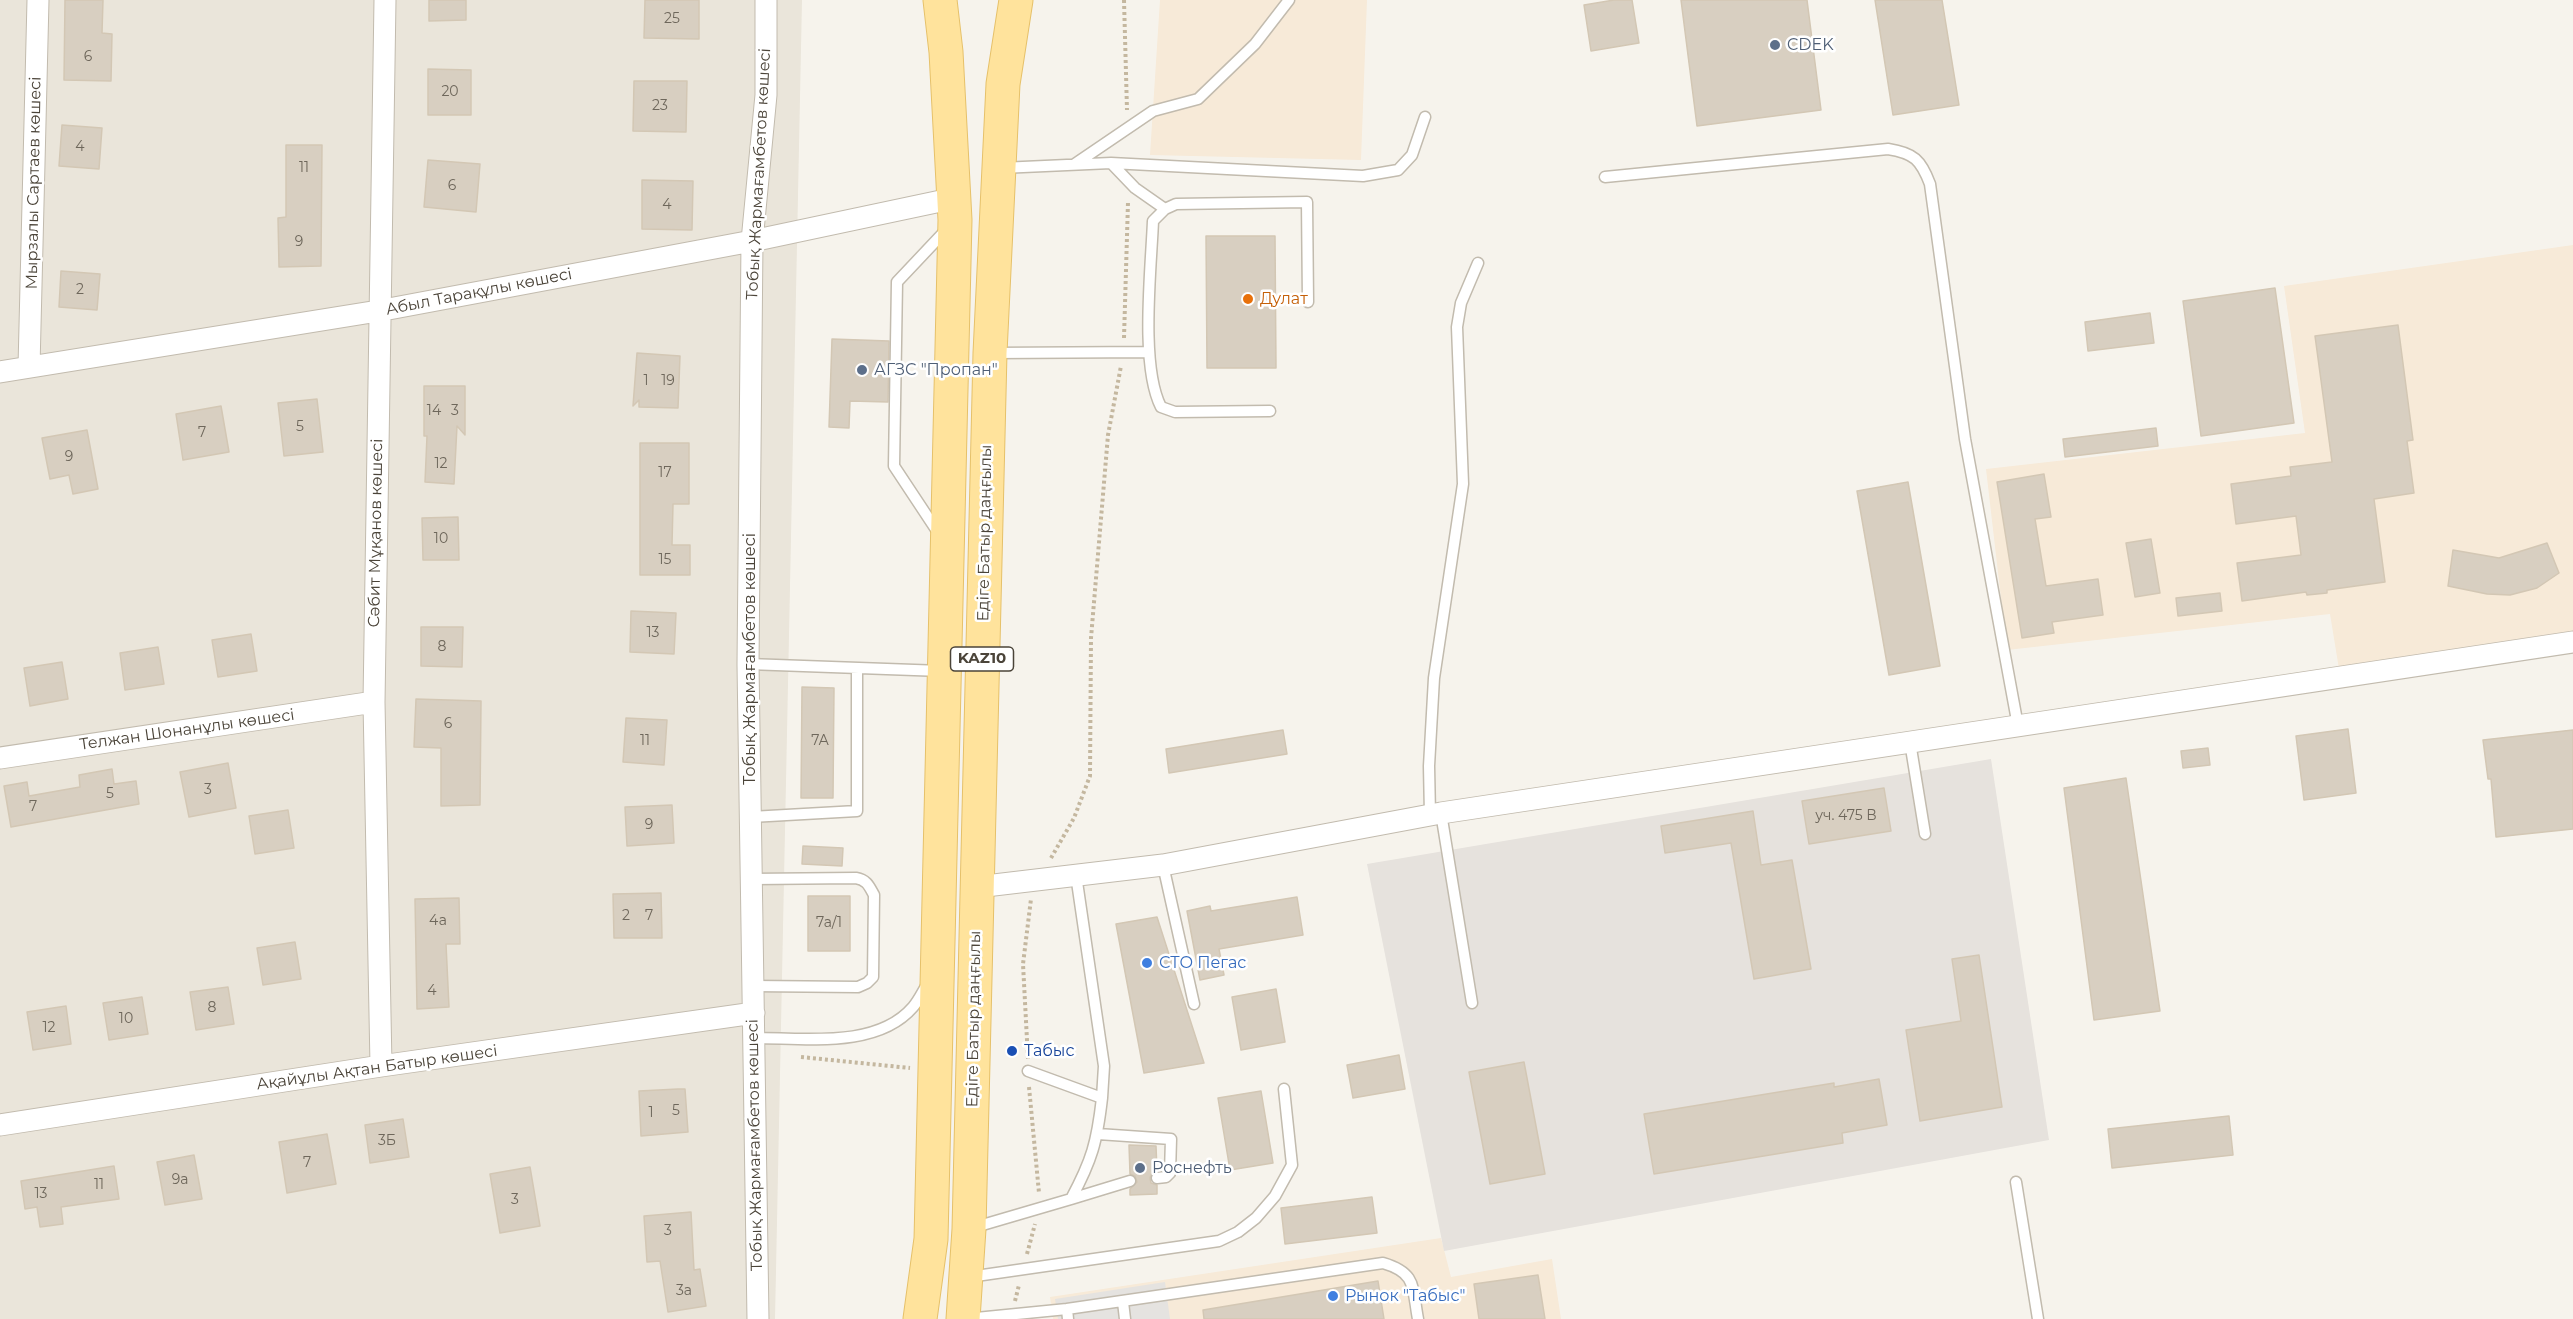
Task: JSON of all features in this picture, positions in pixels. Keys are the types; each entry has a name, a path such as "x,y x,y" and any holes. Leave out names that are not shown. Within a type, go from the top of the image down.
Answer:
{"main road":[{"name":"KAZ10","path":"920,1319 932,1239 955,209 946,52 940,0"},
{"name":"Едіге Батыр даңғылы","path":"963,1319 969,1229 990,352 1003,84 1016,0"}],"street":[{"name":"Мырзалы Сартаев көшесі","path":"29,367 38,0"},
{"name":"Сәбит Мұқанов көшесі","path":"381,1066 374,702 378,311 385,0"},
{"name":"Тобық Жармағамбетов көшесі","path":"758,1319 748,664 752,241 766,95 766,0"},
{"name":"Абыл Тарақұлы көшесі","path":"0,372 378,311 752,241 955,209"},
{"path":"977,887 1163,865 1435,814 2573,642"},
{"name":"Телжан Шонанұлы көшесі","path":"0,758 374,702"},
{"name":"Ақайұлы Ақтан Батыр көшесі","path":"0,1125 381,1066 754,1013"}],"lane":[{"path":"1073,165 1153,111 1198,99 1255,44 1289,0"},
{"path":"998,168 1111,163 1363,176 1398,170 1412,155 1425,117"},
{"path":"1605,177 1888,149 1907,152 1923,165 1930,184 1965,439 2018,726"},
{"path":"1111,163 1129,181 1165,209"},
{"path":"1270,411 1175,412 1161,407 1153,392 1149,352 1153,221 1165,209 1176,204 1306,202 1308,302"},
{"path":"948,547 894,466 897,282 955,209"},
{"path":"1472,1003 1435,814 1429,766 1434,678 1462,484 1457,327 1461,303 1478,263"},
{"path":"990,352 1149,352"},
{"path":"748,664 945,671"},
{"path":"751,817 857,811 857,668"},
{"path":"1910,742 1925,834"},
{"path":"1163,865 1194,1004"},
{"path":"1071,1199 1091,1162 1098,1134 1104,1066 1076,875"},
{"path":"752,879 856,878 863,879 873,895 873,977 867,984 858,987 753,986"},
{"path":"754,1045 859,1037 889,1025 912,1008 938,968"},
{"path":"1028,1071 1102,1098"},
{"path":"966,1277 1219,1241 1238,1232 1256,1218 1275,1196 1292,1165 1284,1089"},
{"path":"1098,1134 1171,1139 1170,1173 1166,1177 1157,1178"},
{"path":"969,1229 1130,1181"},
{"path":"2016,1182 2038,1319"},
{"path":"963,1319 1067,1314 1123,1302 1383,1263 1401,1268 1410,1278 1418,1319"},
{"path":"1123,1302 1125,1319"}],"path":[{"path":"1124,0 1126,129"},
{"path":"1012,1315 1022,1269 1040,1208 1028,1071 1023,964 1028,915 1036,880 1069,827 1090,776 1091,638 1108,435 1124,352 1129,181"},
{"path":"754,1045 917,1069"}],"shaded area":[{"path":"0,0 802,0 775,1319 0,1319"},
{"path":"1160,0 1367,0 1361,160 1150,155"},
{"path":"2573,245 2573,636 2339,669 2330,614 2007,650 1986,469 2305,433 2284,286"},
{"path":"1991,759 2049,1140 1444,1251 1367,864"},
{"path":"1441,1238 1451,1277 1552,1259 1561,1319 1053,1319 1050,1297"},
{"path":"1165,1282 1170,1319 1058,1319 1055,1299"}],"building":[{"path":"65,0 103,0 102,33 112,34 111,81 64,80"},
{"path":"429,0 466,0 466,20 429,21"},
{"path":"645,0 699,0 699,39 644,38"},
{"path":"1614,0 1632,0 1639,43 1591,51 1584,5"},
{"path":"1681,0 1807,0 1821,110 1697,126"},
{"path":"1875,0 1942,0 1959,105 1893,115"},
{"path":"428,69 471,70 471,115 428,115"},
{"path":"634,81 687,81 686,132 633,131"},
{"path":"62,125 102,128 99,169 59,166"},
{"path":"286,145 322,145 321,266 279,267 278,218 286,217"},
{"path":"428,160 480,164 476,212 424,207"},
{"path":"642,180 693,181 692,230 642,229"},
{"path":"1206,236 1275,236 1276,368 1207,368"},
{"path":"61,271 100,274 97,310 59,307"},
{"path":"2275,288 2294,423 2201,436 2183,301"},
{"path":"2150,313 2154,343 2088,351 2085,322"},
{"path":"2398,325 2413,440 2407,441 2414,493 2374,499 2385,582 2327,590 2327,593 2307,595 2306,592 2242,601 2237,563 2301,555 2296,516 2236,524 2231,484 2291,476 2290,467 2332,462 2315,336"},
{"path":"832,339 889,341 888,402 850,401 849,428 829,427"},
{"path":"637,353 680,356 678,408 639,407 639,400 633,406"},
{"path":"424,386 465,386 465,435 457,426 454,484 425,482 427,436 424,436"},
{"path":"317,399 323,452 284,456 278,403"},
{"path":"221,406 229,452 183,460 176,414"},
{"path":"2156,428 2158,446 2065,457 2063,439"},
{"path":"87,430 98,489 73,494 69,475 50,479 42,438"},
{"path":"640,443 689,443 689,504 673,504 672,545 690,545 690,575 640,575"},
{"path":"2044,474 2051,517 2035,519 2046,586 2098,579 2103,615 2052,622 2054,633 2022,638 1997,482"},
{"path":"1908,482 1940,666 1889,675 1857,491"},
{"path":"458,517 459,560 423,560 422,518"},
{"path":"2151,539 2160,593 2135,597 2126,543"},
{"path":"2547,543 2559,573 2537,588 2510,595 2487,594 2448,586 2453,550 2499,558"},
{"path":"2220,593 2222,611 2178,616 2176,598"},
{"path":"631,611 676,613 674,654 630,652"},
{"path":"421,627 463,627 462,667 421,666"},
{"path":"251,634 257,671 218,677 212,640"},
{"path":"158,647 164,684 125,690 120,653"},
{"path":"62,662 68,699 30,706 24,668"},
{"path":"802,687 834,688 833,798 801,798"},
{"path":"416,699 481,701 480,805 441,806 441,748 414,747"},
{"path":"626,718 667,720 664,765 623,762"},
{"path":"2348,729 2356,793 2304,800 2296,736"},
{"path":"1283,730 1287,754 1169,773 1166,749"},
{"path":"2573,730 2573,829 2496,837 2491,779 2488,779 2483,740"},
{"path":"2208,748 2210,765 2183,768 2181,751"},
{"path":"228,763 236,808 189,817 180,772"},
{"path":"112,769 114,784 136,781 139,804 11,827 4,786 27,782 29,796 80,787 79,775"},
{"path":"2126,778 2160,1011 2094,1020 2064,788"},
{"path":"1884,788 1891,831 1809,844 1802,801"},
{"path":"672,805 674,843 627,846 625,807"},
{"path":"288,810 294,848 255,854 249,816"},
{"path":"1753,811 1761,865 1792,860 1811,969 1754,979 1731,843 1665,853 1661,826"},
{"path":"803,846 843,848 842,866 802,864"},
{"path":"661,893 662,938 614,938 613,894"},
{"path":"808,896 850,896 850,951 808,951"},
{"path":"1297,897 1303,935 1219,949 1224,975 1200,980 1187,911 1210,906 1211,911"},
{"path":"459,898 460,944 446,944 449,1007 417,1009 415,899"},
{"path":"1157,917 1204,1063 1144,1073 1116,924"},
{"path":"295,942 301,979 263,985 257,948"},
{"path":"1979,955 2002,1107 1920,1121 1906,1030 1961,1021 1952,959"},
{"path":"228,987 234,1024 196,1030 190,992"},
{"path":"1276,989 1285,1042 1241,1050 1232,997"},
{"path":"142,997 148,1034 109,1040 103,1003"},
{"path":"66,1006 71,1044 33,1050 27,1012"},
{"path":"1399,1055 1405,1089 1353,1098 1347,1065"},
{"path":"1524,1062 1545,1174 1490,1184 1469,1072"},
{"path":"1879,1079 1887,1125 1842,1133 1843,1143 1654,1174 1644,1114 1834,1083 1834,1087"},
{"path":"685,1089 688,1132 641,1136 639,1091"},
{"path":"1261,1091 1273,1163 1230,1170 1218,1098"},
{"path":"2229,1116 2233,1155 2112,1168 2108,1129"},
{"path":"403,1119 409,1157 370,1163 365,1125"},
{"path":"327,1134 336,1184 287,1193 279,1142"},
{"path":"1129,1145 1156,1146 1157,1170 1152,1172 1150,1178 1151,1183 1157,1185 1157,1194 1130,1195 1130,1189 1137,1182 1135,1176 1130,1174"},
{"path":"194,1155 202,1199 165,1205 157,1162"},
{"path":"114,1166 119,1199 61,1207 63,1224 40,1227 37,1207 25,1209 21,1181"},
{"path":"530,1167 540,1226 500,1233 490,1174"},
{"path":"1372,1197 1377,1233 1285,1244 1281,1208"},
{"path":"691,1212 694,1270 700,1269 706,1306 668,1312 660,1261 647,1262 644,1216"},
{"path":"1538,1275 1545,1319 1479,1319 1474,1284"},
{"name":"Рынок \"Табыс\"","path":"1378,1281 1384,1319 1204,1319 1203,1310"}],"place":[{"name":"CDEK","path":"1775,45"},
{"name":"Дулат","path":"1248,299"},
{"name":"АГЗС \"Пропан\"","path":"862,370"},
{"name":"СТО Пегас","path":"1147,963"},
{"name":"Табыс","path":"1012,1051"},
{"name":"Роснефть","path":"1140,1168"},
{"name":"Рынок \"Табыс\"","path":"1333,1296"}]}
